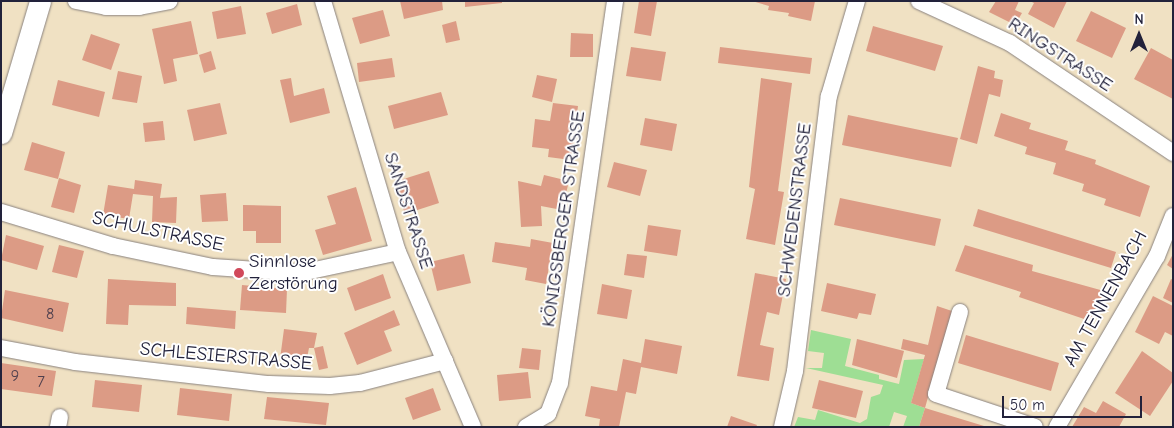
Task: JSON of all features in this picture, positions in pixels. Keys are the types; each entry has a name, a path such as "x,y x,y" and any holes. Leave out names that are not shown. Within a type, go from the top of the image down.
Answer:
{"street":[{"path":"1,133 40,1"},
{"path":"76,1 106,7 139,7 169,1"},
{"name":"SANDSTRASSE","path":"323,1 398,252 472,427"},
{"name":"KÖNIGSBERGER STRASSE","path":"526,427 548,414 560,383 615,1"},
{"name":"SCHWEDENSTRASSE","path":"782,427 795,371 829,96 857,1"},
{"name":"RINGSTRASSE","path":"919,1 1010,43 1173,153"},
{"name":"SCHULSTRASSE","path":"1,212 113,246 213,267 301,273 398,252"},
{"name":"AM TENNENBACH","path":"1057,427 1156,256 1173,216"},
{"path":"960,312 936,394 1035,427"},
{"name":"SCHLESIERSTRASSE","path":"1,348 75,362 269,384 330,386 360,383 445,361"}],"green space":[{"path":"811,330 851,339 845,366 879,375 879,379 899,384 904,360 924,359 911,403 925,408 919,427 903,427 907,416 894,412 889,427 794,427 798,417 815,420 818,410 860,423 867,419 871,397 880,394 883,385 806,368 822,368 824,353 808,351"}],"building":[{"path":"400,1 442,1 443,10 404,19"},
{"path":"465,1 502,1 502,3 465,7"},
{"path":"639,1 657,1 651,36 634,33"},
{"path":"752,1 815,1 811,21 788,16 789,13 768,10 769,6"},
{"path":"996,1 1019,1 1015,10 1022,13 1015,25 989,12"},
{"path":"1030,1 1067,1 1054,28 1028,14 1034,3"},
{"path":"297,4 302,25 272,34 266,13"},
{"path":"241,6 246,34 217,39 212,12"},
{"path":"383,10 390,36 360,44 352,18"},
{"path":"1091,11 1126,28 1112,58 1076,41"},
{"path":"191,21 198,54 173,59 177,81 164,84 152,29"},
{"path":"456,21 460,40 446,43 442,25"},
{"path":"873,26 943,46 935,71 866,51"},
{"path":"571,33 593,34 593,57 570,57"},
{"path":"91,34 120,44 111,70 82,60"},
{"path":"631,47 666,52 661,81 626,76"},
{"path":"720,47 812,58 810,74 718,63"},
{"path":"1151,48 1173,60 1173,99 1134,79"},
{"path":"211,51 216,69 204,73 199,55"},
{"path":"392,58 395,77 359,82 357,63"},
{"path":"978,66 995,71 994,78 1003,80 1000,97 989,94 977,144 960,139"},
{"path":"118,71 142,76 137,103 112,99"},
{"path":"537,75 557,79 552,102 532,97"},
{"path":"291,78 294,96 324,88 330,113 290,123 280,80"},
{"path":"761,78 792,83 778,191 784,192 775,245 746,239 755,189 749,187"},
{"path":"58,80 105,92 99,117 52,105"},
{"path":"441,92 448,115 394,129 388,106"},
{"path":"220,103 227,134 194,141 187,110"},
{"path":"553,103 578,106 571,160 548,157 549,149 532,147 535,119 550,121"},
{"path":"1001,113 1031,123 1029,129 1068,141 1065,150 1096,160 1095,164 1150,186 1140,217 1104,205 1106,199 1082,191 1084,184 1053,174 1056,163 1025,154 1027,147 994,136"},
{"path":"848,115 958,138 951,167 842,145"},
{"path":"645,118 677,124 672,151 640,145"},
{"path":"163,121 165,140 145,142 143,123"},
{"path":"32,142 65,152 58,179 24,170"},
{"path":"614,162 647,170 640,196 607,187"},
{"path":"429,171 439,203 405,214 394,182"},
{"path":"544,175 569,181 562,210 541,206 542,226 521,227 518,181 541,186"},
{"path":"59,178 81,185 74,213 51,207"},
{"path":"135,180 162,184 160,198 177,197 176,223 152,222 153,196 133,194 129,219 103,215 108,185 134,189"},
{"path":"356,187 372,241 323,255 315,230 336,224 327,196"},
{"path":"226,193 228,221 202,222 200,195"},
{"path":"840,198 941,219 935,246 834,225"},
{"path":"243,205 281,206 281,243 256,243 256,231 243,231"},
{"path":"978,209 1116,252 1111,268 973,226"},
{"path":"648,225 681,230 677,256 644,251"},
{"path":"6,235 44,246 37,270 1,260"},
{"path":"531,239 553,243 546,284 525,280 527,268 492,262 495,242 530,247"},
{"path":"59,245 84,251 77,278 52,272"},
{"path":"965,245 1033,265 1032,271 1104,291 1093,322 1019,297 1021,292 955,271"},
{"path":"464,254 471,283 437,291 430,262"},
{"path":"627,254 647,256 644,278 624,275"},
{"path":"1173,254 1173,269 1167,265"},
{"path":"755,273 786,279 779,315 767,312 760,345 774,348 769,381 737,376"},
{"path":"383,274 391,298 355,311 347,288"},
{"path":"108,279 176,283 176,306 129,305 128,325 106,324"},
{"path":"1171,279 1173,280 1173,303 1163,298"},
{"path":"827,283 876,294 871,315 859,313 857,319 821,311"},
{"path":"602,284 632,290 627,319 597,314"},
{"path":"242,285 287,289 286,313 240,310"},
{"path":"5,290 69,303 63,332 1,318"},
{"path":"1153,296 1173,306 1173,336 1165,332 1159,344 1135,332"},
{"path":"937,306 952,311 925,408 911,403 925,355 901,349 903,339 928,345"},
{"path":"187,307 236,311 235,329 186,324"},
{"path":"394,310 400,325 384,331 392,351 357,365 344,333"},
{"path":"284,329 317,333 314,348 309,348 306,363 280,359"},
{"path":"966,335 1059,363 1051,391 958,363"},
{"path":"645,339 682,346 677,374 641,367 636,394 626,392 619,427 599,426 600,419 585,416 591,386 617,391 623,359 641,363"},
{"path":"857,339 904,351 897,378 852,365"},
{"path":"323,346 328,368 319,370 314,348"},
{"path":"522,348 541,350 539,370 519,368"},
{"path":"1142,351 1173,373 1173,381 1150,416 1115,393"},
{"path":"1,363 56,371 52,396 1,389"},
{"path":"528,372 531,398 499,401 497,375"},
{"path":"95,380 142,385 139,412 92,407"},
{"path":"819,380 863,391 856,418 812,408"},
{"path":"180,388 232,394 229,421 177,415"},
{"path":"433,388 441,410 413,420 405,398"},
{"path":"267,397 329,403 326,425 264,419"},
{"path":"1103,401 1126,414 1119,427 1072,427 1084,407 1096,413"},
{"path":"925,408 984,426 984,427 919,427"},
{"path":"731,416 757,425 756,427 727,427"}],"place":[{"name":"Sinnlose Zerstörung","path":"239,273"}]}
